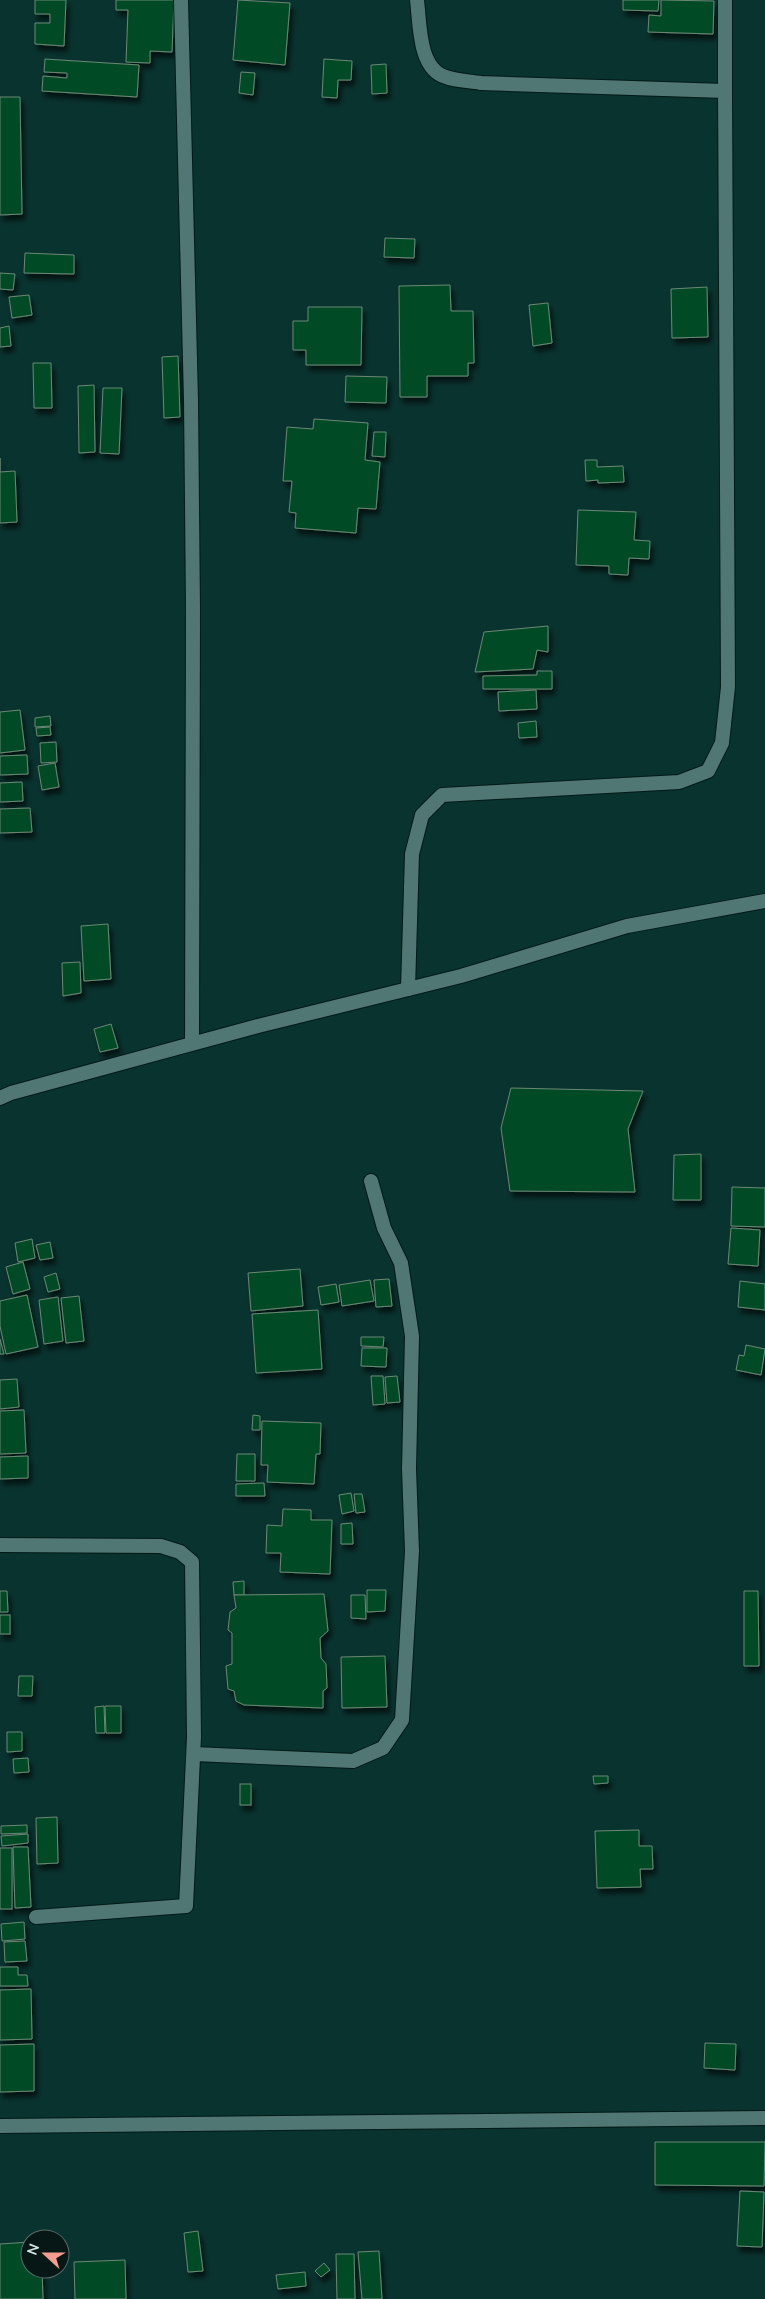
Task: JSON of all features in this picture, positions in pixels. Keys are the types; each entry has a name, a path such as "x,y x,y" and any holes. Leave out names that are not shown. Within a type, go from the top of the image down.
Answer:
{"street":[{"path":"181,0 191,400 193,600 192,1043"},
{"path":"417,0 424,52 432,68 444,77 481,82 725,91"},
{"path":"408,989 412,854 422,815 442,795 679,782 708,771 722,743 728,687 725,0"},
{"path":"0,1098 11,1093 192,1043 461,976 627,926 765,901"},
{"path":"194,1754 353,1761 383,1748 402,1720 412,1551 408,1469 412,1336 401,1263 384,1228 371,1181"},
{"path":"0,1545 161,1546 180,1552 192,1562 194,1754 186,1906 36,1917"},
{"path":"0,2126 765,2118"}],"building":[{"path":"35,0 66,0 64,46 35,44 35,23 50,23 50,14 35,14"},
{"path":"116,0 174,0 172,52 150,51 150,63 126,62 128,10 116,10"},
{"path":"238,0 290,3 285,65 233,60"},
{"path":"623,0 659,0 658,11 623,10"},
{"path":"661,0 714,1 713,34 648,32 649,15 661,16"},
{"path":"45,59 139,65 137,97 42,91 43,76 67,78 67,73 44,72"},
{"path":"324,59 352,61 351,80 338,80 337,98 322,97"},
{"path":"386,64 387,93 372,94 371,65"},
{"path":"241,72 255,73 253,95 239,93"},
{"path":"0,97 20,97 22,214 0,215"},
{"path":"385,238 415,239 414,258 384,257"},
{"path":"25,253 74,255 74,274 24,273"},
{"path":"0,273 15,274 13,290 0,289"},
{"path":"450,285 451,311 473,311 474,363 468,363 468,376 427,376 427,397 400,397 399,286"},
{"path":"707,287 708,337 672,338 671,289"},
{"path":"29,295 32,315 12,318 9,297"},
{"path":"548,303 552,343 533,346 529,305"},
{"path":"308,307 362,307 361,365 306,365 306,350 293,350 293,321 308,321"},
{"path":"9,326 11,346 0,347 0,328"},
{"path":"178,356 180,417 164,418 162,357"},
{"path":"33,363 51,363 52,408 34,408"},
{"path":"346,376 387,377 386,403 345,402"},
{"path":"94,385 95,452 79,453 78,386"},
{"path":"103,388 122,388 119,454 100,453"},
{"path":"314,419 368,423 365,460 380,462 376,509 358,508 356,533 295,528 296,513 289,512 292,481 283,481 287,427 313,429"},
{"path":"374,432 386,432 385,457 372,456"},
{"path":"585,460 597,460 597,467 623,466 624,482 598,483 598,480 586,481"},
{"path":"15,471 17,522 0,523 0,472"},
{"path":"578,510 636,512 634,540 650,541 649,559 629,558 628,575 609,574 609,566 576,565"},
{"path":"548,626 548,652 537,650 533,669 475,672 484,632"},
{"path":"537,671 552,671 552,689 483,689 483,676 537,675"},
{"path":"536,690 537,709 499,711 498,692"},
{"path":"20,710 25,750 0,753 0,712"},
{"path":"50,716 51,726 35,727 35,718"},
{"path":"536,721 537,737 519,738 518,723"},
{"path":"50,727 51,735 37,736 36,728"},
{"path":"56,742 57,762 41,763 40,743"},
{"path":"27,755 28,774 0,775 0,756"},
{"path":"55,763 59,787 42,790 38,766"},
{"path":"22,782 23,801 0,802 0,783"},
{"path":"30,808 32,832 0,833 0,809"},
{"path":"108,924 111,979 84,981 81,926"},
{"path":"80,962 81,993 63,996 62,963"},
{"path":"111,1024 118,1048 100,1052 94,1029"},
{"path":"511,1088 643,1091 628,1129 635,1192 510,1191 501,1128"},
{"path":"701,1154 701,1200 673,1200 674,1155"},
{"path":"732,1187 765,1188 765,1227 731,1226"},
{"path":"731,1228 760,1230 758,1266 728,1264"},
{"path":"32,1239 35,1258 18,1262 15,1243"},
{"path":"50,1242 53,1258 40,1260 36,1245"},
{"path":"23,1262 30,1289 13,1294 6,1267"},
{"path":"300,1269 303,1306 251,1311 248,1273"},
{"path":"56,1273 60,1289 48,1292 44,1277"},
{"path":"389,1279 392,1306 376,1307 374,1280"},
{"path":"370,1280 374,1301 342,1306 339,1285"},
{"path":"740,1281 765,1284 765,1310 738,1307"},
{"path":"336,1284 339,1302 321,1305 318,1287"},
{"path":"27,1295 38,1347 6,1354 0,1326 0,1301"},
{"path":"79,1296 84,1341 66,1343 61,1298"},
{"path":"58,1297 63,1341 44,1344 39,1300"},
{"path":"318,1310 322,1369 256,1373 252,1314"},
{"path":"361,1337 384,1337 383,1347 361,1346"},
{"path":"0,1339 4,1354 0,1354"},
{"path":"746,1345 765,1349 761,1375 736,1370 739,1355 744,1356"},
{"path":"362,1348 387,1348 386,1367 361,1366"},
{"path":"371,1376 383,1376 385,1404 373,1405"},
{"path":"397,1376 400,1402 387,1403 385,1377"},
{"path":"17,1379 19,1407 0,1409 0,1380"},
{"path":"24,1410 26,1453 0,1454 0,1411"},
{"path":"253,1415 260,1416 260,1430 252,1430"},
{"path":"262,1421 321,1423 320,1454 316,1454 314,1484 267,1482 268,1465 261,1465"},
{"path":"237,1454 255,1454 255,1481 236,1481"},
{"path":"28,1456 28,1478 0,1479 0,1457"},
{"path":"264,1483 265,1496 236,1496 236,1484"},
{"path":"351,1493 354,1511 342,1514 339,1495"},
{"path":"354,1494 362,1494 365,1512 356,1513"},
{"path":"283,1509 311,1510 311,1520 332,1520 330,1574 280,1572 281,1553 266,1553 267,1525 282,1526"},
{"path":"352,1523 353,1544 341,1544 341,1524"},
{"path":"244,1581 244,1595 234,1595 233,1582"},
{"path":"367,1590 386,1590 385,1611 367,1612"},
{"path":"0,1591 7,1591 8,1612 0,1612"},
{"path":"744,1591 758,1591 759,1666 744,1666"},
{"path":"324,1594 328,1631 320,1638 321,1658 326,1664 327,1688 323,1691 323,1708 244,1705 236,1701 234,1691 228,1689 226,1666 232,1664 232,1633 228,1630 230,1612 236,1608 234,1595"},
{"path":"351,1595 365,1595 366,1619 351,1618"},
{"path":"0,1615 10,1615 10,1634 0,1634"},
{"path":"385,1656 387,1707 342,1708 341,1657"},
{"path":"19,1676 33,1676 32,1696 18,1696"},
{"path":"104,1706 105,1733 96,1733 95,1707"},
{"path":"105,1706 121,1706 121,1733 106,1733"},
{"path":"7,1732 22,1732 22,1751 7,1752"},
{"path":"28,1758 29,1772 14,1773 13,1759"},
{"path":"593,1776 608,1776 608,1783 594,1784"},
{"path":"240,1784 251,1784 251,1805 240,1805"},
{"path":"57,1817 58,1863 37,1864 36,1818"},
{"path":"27,1825 27,1833 1,1834 1,1826"},
{"path":"639,1830 639,1846 652,1846 653,1869 640,1869 641,1887 597,1888 595,1831"},
{"path":"28,1834 28,1843 2,1846 1,1836"},
{"path":"13,1847 28,1847 31,1907 15,1908"},
{"path":"0,1848 12,1848 12,1909 0,1909"},
{"path":"24,1922 25,1939 2,1941 1,1924"},
{"path":"25,1941 27,1961 5,1962 4,1942"},
{"path":"0,1967 18,1967 18,1975 27,1975 28,1986 0,1986"},
{"path":"31,1989 32,2039 0,2040 0,1990"},
{"path":"705,2043 736,2044 735,2070 704,2068"},
{"path":"34,2044 34,2091 0,2092 0,2045"},
{"path":"655,2142 765,2142 764,2186 655,2185"},
{"path":"740,2191 764,2192 762,2247 737,2246"},
{"path":"198,2231 203,2271 188,2272 184,2233"},
{"path":"20,2243 20,2279 42,2279 43,2299 0,2299 0,2244"},
{"path":"379,2251 382,2299 362,2299 358,2252"},
{"path":"336,2254 354,2254 355,2299 337,2299"},
{"path":"125,2260 126,2299 75,2299 74,2262"},
{"path":"324,2263 330,2270 321,2277 315,2271"},
{"path":"305,2272 306,2286 278,2289 276,2275"}]}
